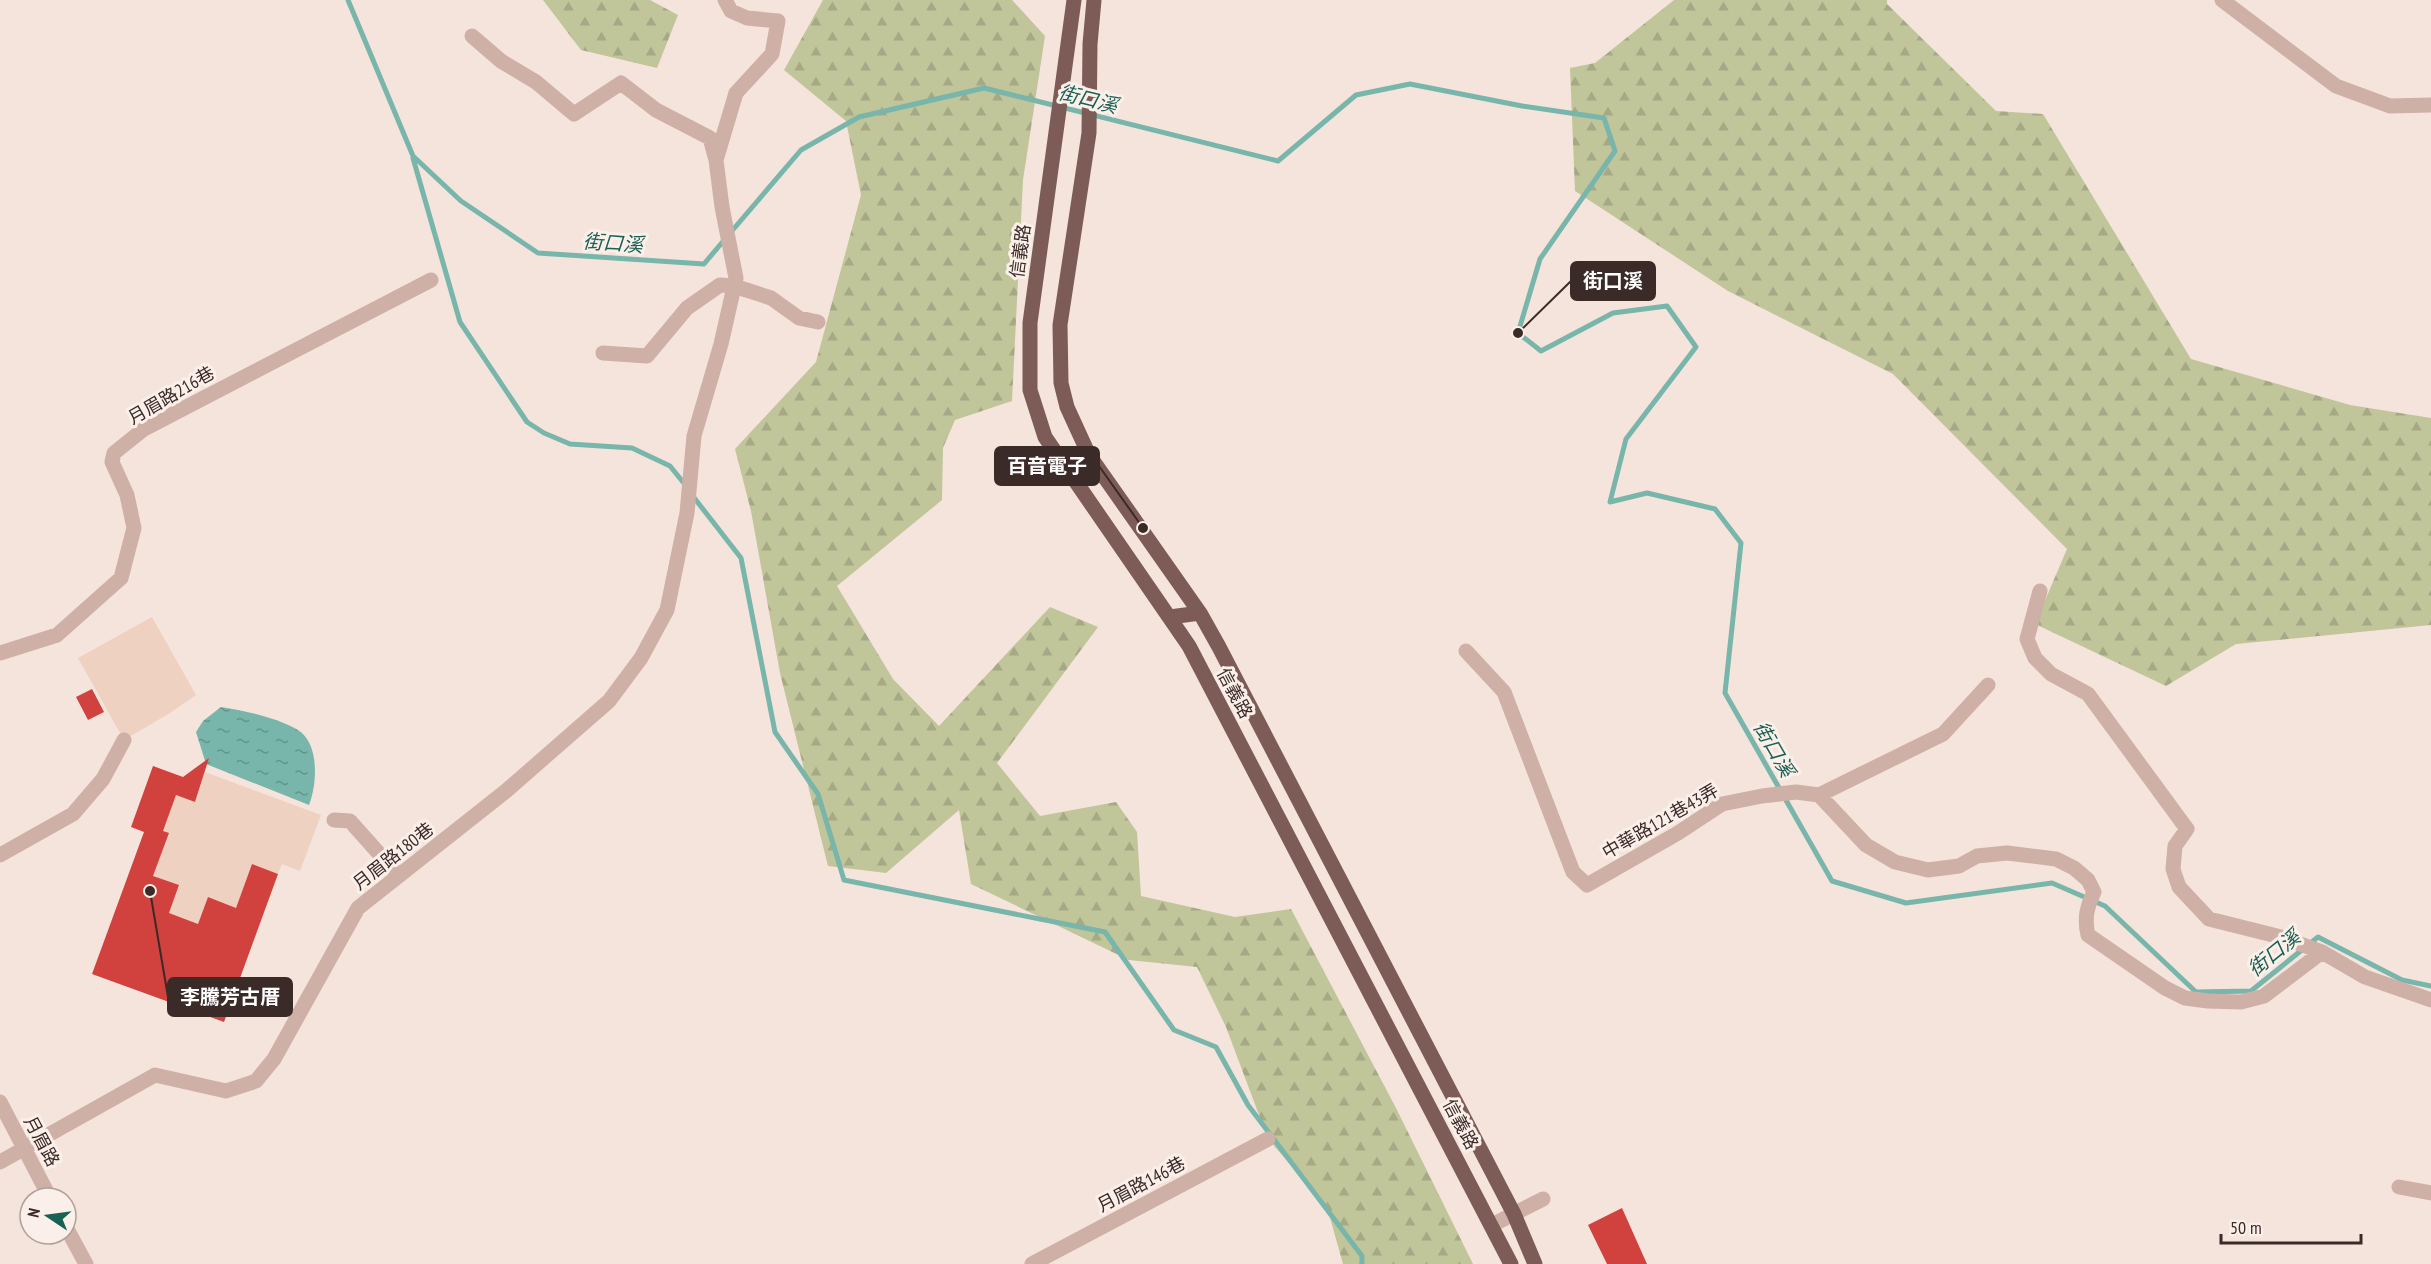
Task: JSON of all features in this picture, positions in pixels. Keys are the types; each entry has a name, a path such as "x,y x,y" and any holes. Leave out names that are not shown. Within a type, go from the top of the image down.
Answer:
{"main road":[{"name":"信義路","path":"1074,0 1030,323 1030,390 1045,437 1170,617 1194,657 1511,1264"},
{"name":"信義路","path":"1094,0 1090,44 1089,133 1060,325 1061,383 1067,407 1089,455 1200,613 1514,1214 1535,1264"},
{"path":"1170,617 1200,613"}],"street":[{"path":"716,160 736,93 772,54 778,21 747,18 731,11 725,0"},
{"path":"2222,0 2336,86 2390,106 2431,105"},
{"path":"472,36 501,61 536,82 574,114 621,83 656,110 710,138 716,160"},
{"name":"月眉路180巷","path":"0,1162 155,1075 226,1091 256,1082 274,1059 358,908 506,791 609,701 641,658 667,610 688,506 694,436 736,278 716,160"},
{"name":"月眉路216巷","path":"0,653 57,635 121,578 134,528 127,495 112,462 114,453 144,429 431,280"},
{"path":"603,353 647,356 687,308 720,285 734,286 771,298 799,318 818,322"},
{"path":"2040,591 2027,639 2035,658 2051,674 2088,694 2187,830 2175,846 2174,869 2179,887 2209,919 2281,937 2322,952 2365,977 2431,1000"},
{"name":"中華路121巷43弄","path":"1466,651 1504,692 1573,872 1587,885 1678,833 1722,804 1796,792 1819,795"},
{"path":"1988,685 1943,734 1819,795 1866,845 1895,862 1928,870 1959,866 1977,856 2007,854 2056,859 2074,868 2088,880 2094,892 2085,922 2088,935 2165,988 2185,998 2241,1002 2264,996 2322,952"},
{"path":"0,855 73,814 103,779 124,740"},
{"path":"334,820 350,821 399,876"},
{"name":"月眉路","path":"0,1102 44,1186"},
{"name":"月眉路146巷","path":"1032,1264 1269,1139"},
{"path":"2399,1187 2431,1193"},
{"path":"1492,1225 1543,1199"},
{"path":"76,1246 86,1264"}],"green space":[{"path":"543,0 650,0 678,15 657,68 581,50"},
{"path":"823,0 1012,0 1045,36 1023,180 1012,401 955,420 943,448 942,500 837,586 893,679 939,726 1050,607 1098,627 997,763 1040,816 1116,802 1137,832 1141,896 1235,917 1291,909 1396,1108 1473,1264 1343,1264 1327,1207 1268,1139 1226,1027 1197,967 1129,960 971,884 959,810 886,873 828,866 780,673 751,511 735,449 816,362 861,195 846,121 784,70"},
{"path":"1674,0 1887,0 1887,4 1996,111 2043,114 2191,359 2350,405 2431,418 2431,625 2236,644 2166,686 2035,624 2067,549 1893,374 1728,291 1575,191 1570,68 1595,63"}],"shaded area":[{"path":"152,617 196,695 124,740 78,658"},
{"path":"205,772 321,815 300,871 282,864 278,874 252,864 236,908 208,897 198,924 169,913 179,886 153,876 169,834 147,825 165,825 176,795 195,802"}],"water":[{"path":"221,707 270,718 289,725 305,736 315,765 314,787 309,805 206,764 196,732 203,721"}],"building":[{"path":"92,689 104,712 88,720 76,697"},
{"path":"209,758 195,802 176,795 163,831 169,833 153,876 179,885 169,913 198,924 208,897 236,908 252,864 278,874 224,1022 92,974 144,832 131,827 153,766 183,777"},
{"path":"1622,1208 1647,1264 1607,1264 1588,1225"}],"waterway":[{"name":"街口溪","path":"348,0 413,156 461,201 538,253 704,264 725,239"},
{"name":"街口溪","path":"731,232 801,150 859,117 984,88 1278,161 1356,95 1410,84 1522,106 1604,118 1615,151 1540,259 1518,333 1541,351 1613,313 1667,306 1696,347 1626,439 1610,502 1647,493 1715,509 1741,543 1725,693 1832,881 1906,903 2052,883 2105,906 2196,992 2251,991 2318,937 2402,980 2431,986"},
{"path":"413,158 460,322 527,422 544,433 570,444 632,448 670,466 687,487"},
{"path":"692,495 741,558 775,732 818,794 844,880 1105,932 1174,1030 1216,1047 1248,1105 1362,1256 1362,1264"}],"place":[{"name":"街口溪","path":"1518,333"},
{"name":"百音電子","path":"1143,528"},
{"name":"李騰芳古厝","path":"150,891"}]}
